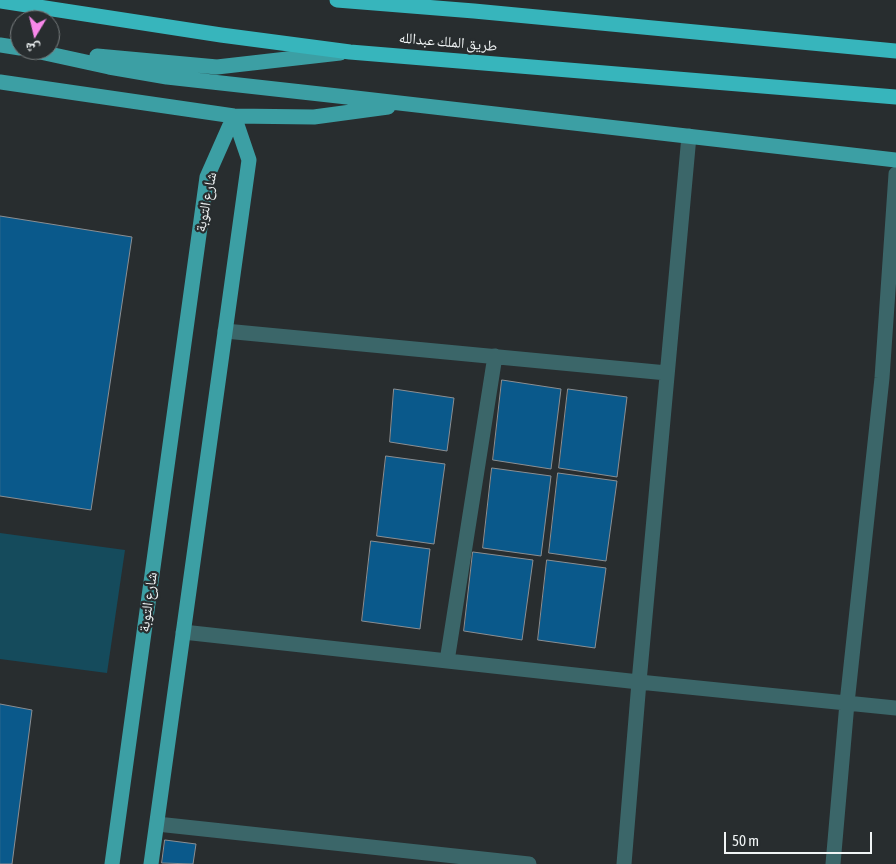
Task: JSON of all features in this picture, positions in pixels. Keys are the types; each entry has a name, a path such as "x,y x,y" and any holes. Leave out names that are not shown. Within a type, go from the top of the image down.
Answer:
{"highway":[{"path":"337,0 896,51"},
{"path":"427,0 474,11"},
{"name":"طريق الملك عبدالله","path":"0,1 222,35 350,52 896,97"}],"main road":[{"path":"60,53 217,67 350,52"},
{"path":"60,56 167,77 896,160"},
{"path":"0,82 234,116 314,117 408,104"},
{"path":"151,864 249,160 234,116"},
{"name":"شارع التوبة","path":"112,864 207,177 234,116"}],"street":[{"path":"624,864 689,136"},
{"path":"833,864 847,703 889,378 896,174"},
{"path":"225,331 667,373"},
{"path":"447,661 495,356"},
{"path":"183,632 896,708"},
{"path":"157,824 529,864"}],"shaded area":[{"path":"0,533 125,550 107,673 0,659"}],"building":[{"path":"0,216 132,237 91,510 0,496"},
{"path":"502,380 561,389 551,469 493,460"},
{"path":"394,389 454,398 447,451 390,442"},
{"path":"568,389 627,397 617,477 559,468"},
{"path":"386,456 445,464 434,544 377,536"},
{"path":"492,468 551,476 541,556 483,548"},
{"path":"558,473 617,481 606,561 549,553"},
{"path":"371,541 430,549 420,629 362,621"},
{"path":"473,552 533,560 522,640 464,631"},
{"path":"547,560 606,568 595,648 538,640"},
{"path":"0,704 32,710 12,864 0,864"},
{"path":"165,840 196,844 193,864 162,863"}]}
